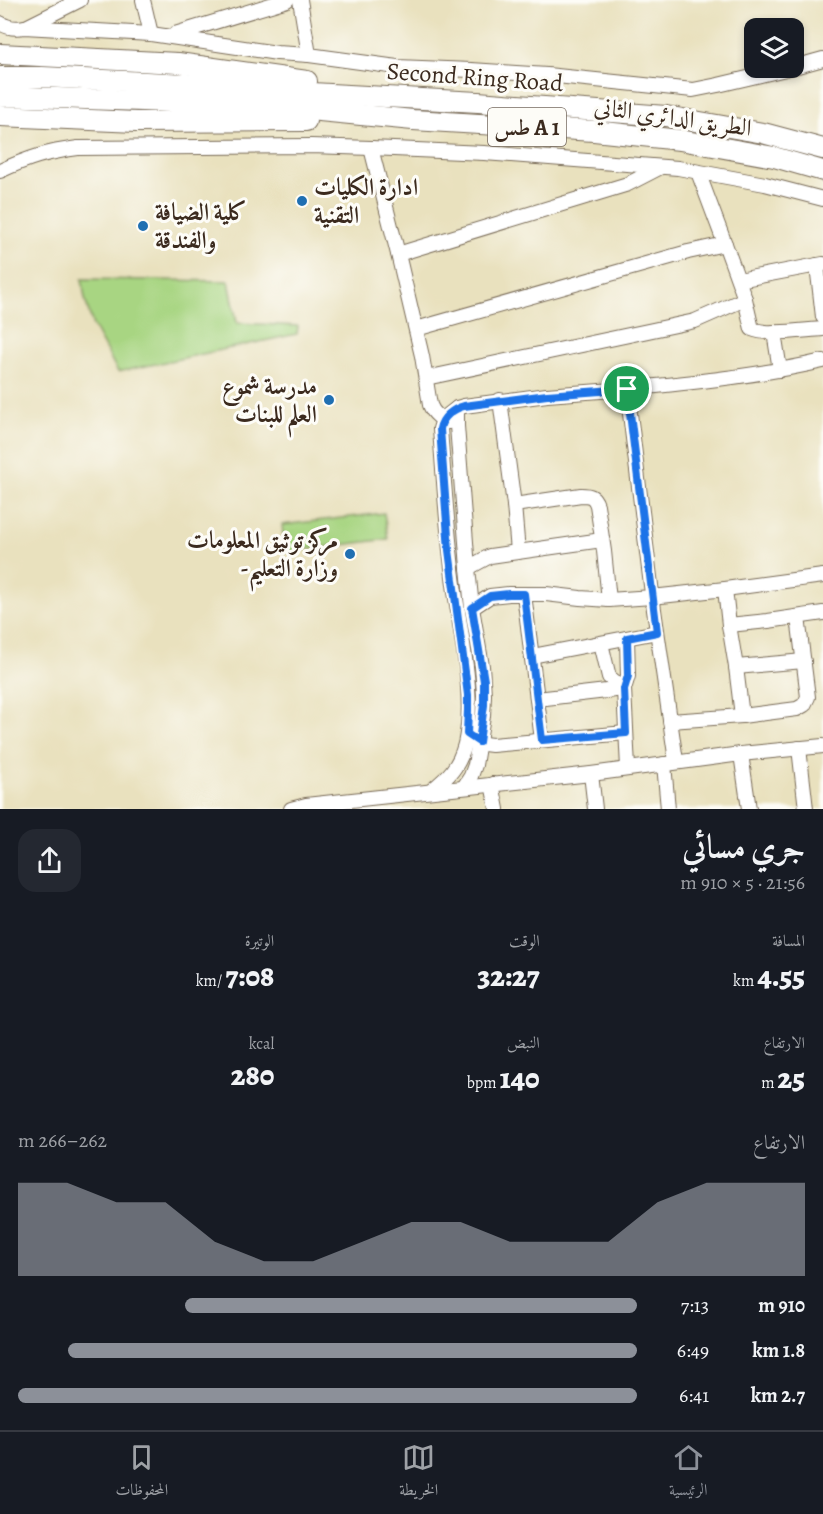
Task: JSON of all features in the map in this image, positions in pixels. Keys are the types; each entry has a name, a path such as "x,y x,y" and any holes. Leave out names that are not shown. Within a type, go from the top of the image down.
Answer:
{"highway":[{"path":"0,54 178,63 413,98"},
{"path":"0,77 42,77 228,95"},
{"name":"Second Ring Road","path":"0,96 228,95 275,91 413,98 666,116 763,133 823,149"},
{"name":"الطريق الدائري الثاني","path":"228,95 278,107 413,120 594,131 680,140 774,157 823,171"},
{"path":"0,116 136,122 413,120"}],"street":[{"path":"24,27 80,0"},
{"path":"143,0 151,34"},
{"path":"170,36 287,0"},
{"path":"300,0 309,55"},
{"path":"0,23 6,27 16,28 170,36 277,53 398,67 537,74 693,90 747,78"},
{"path":"804,64 823,59"},
{"path":"371,147 416,329 430,405 433,412 457,426"},
{"path":"0,171 35,156 78,148 371,147 678,168 765,184 823,199"},
{"path":"398,254 628,184 662,167"},
{"path":"698,172 739,280 752,329 758,332 823,329"},
{"path":"416,329 688,252 725,244"},
{"path":"739,280 820,265 823,317"},
{"path":"426,378 695,321 745,299"},
{"path":"774,332 780,370"},
{"path":"430,791 453,772 462,753 467,734 468,710 449,550 440,429 443,419 457,408 500,400 722,379 823,361"},
{"path":"627,389 652,597 670,722 668,809"},
{"path":"500,400 518,552"},
{"path":"457,408 468,568 484,681 484,705 479,742 473,772 464,788"},
{"path":"514,505 581,495 595,498 609,600"},
{"path":"468,568 490,556 602,540"},
{"path":"472,608 490,596 509,594 546,594 609,600 725,589 823,576"},
{"path":"725,589 742,716"},
{"path":"524,594 542,740"},
{"path":"729,625 823,613"},
{"path":"670,722 742,716 797,709 804,705 808,697 798,617"},
{"path":"532,656 657,632"},
{"path":"627,638 628,676 624,689 628,768"},
{"path":"601,643 609,676 624,689"},
{"path":"736,667 804,661"},
{"path":"537,699 624,689"},
{"path":"467,734 479,742 492,745 626,733"},
{"path":"291,809 306,805 327,806 430,791 823,746"},
{"path":"799,748 806,809"},
{"path":"741,754 750,809"},
{"path":"591,774 595,809"},
{"path":"492,784 497,809"}],"green space":[{"path":"82,279 229,281 237,323 298,326 297,334 118,372 93,326"},
{"path":"384,513 388,539 285,552 282,525"}],"place":[{"name":"ادارة الكليات التقنية","path":"302,201"},
{"name":"كلية الضيافة والفندقة","path":"143,226"},
{"name":"مدرسة شموع العلم للبنات","path":"329,400"},
{"name":"مركز توثيق المعلومات -وزارة التعليم","path":"350,554"}],"route":[{"path":"627,389 657,632 627,638 628,676 624,689 626,733 542,740 524,594 509,594 490,596 472,608 484,681 484,705 479,742 467,734 468,695 449,550 441,423 460,406 547,395 627,389"}]}
